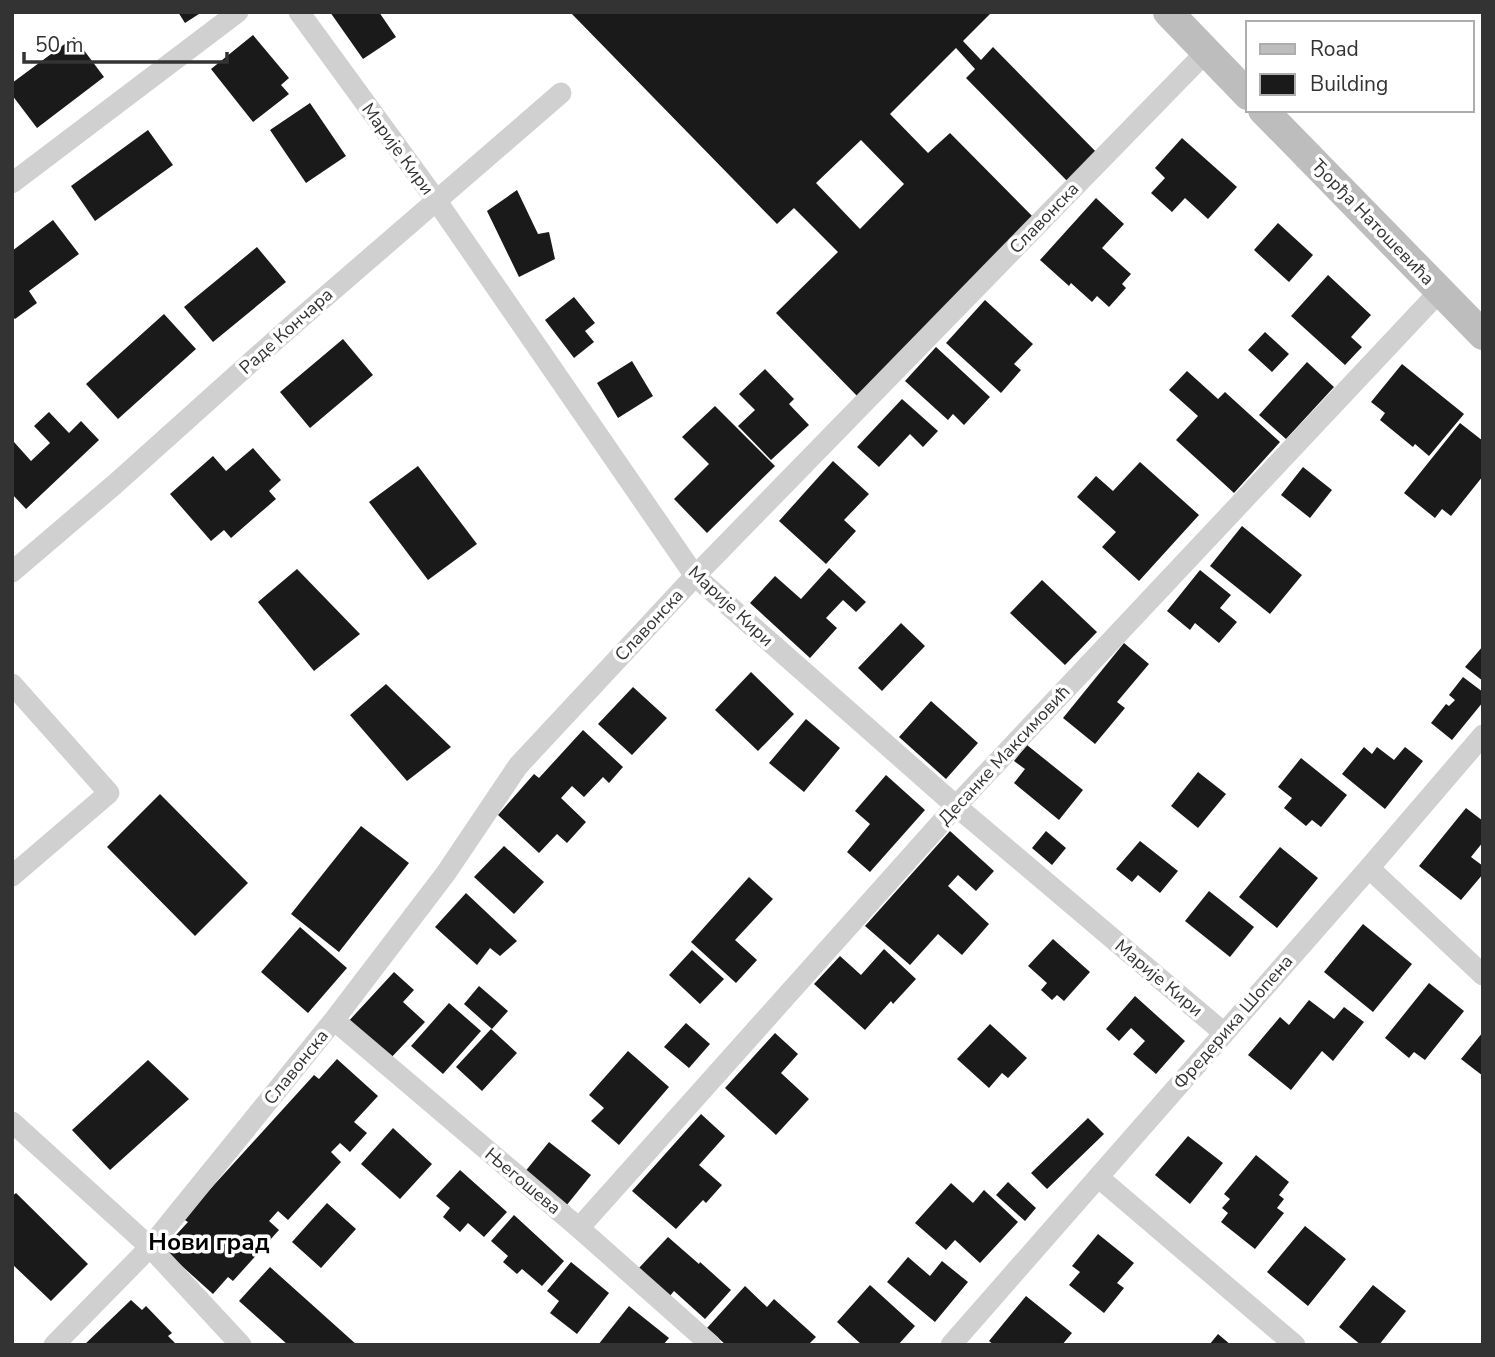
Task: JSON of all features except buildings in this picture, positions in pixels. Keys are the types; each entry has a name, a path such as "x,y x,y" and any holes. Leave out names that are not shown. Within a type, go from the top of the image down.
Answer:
{"street":[{"path":"12,183 238,12"},
{"name":"Марије Кири","path":"299,12 436,200 695,576 956,806 1224,1033"},
{"path":"1168,12 1246,93"},
{"name":"Славонска","path":"54,1345 150,1247 334,1020 446,873 518,766 695,576 1206,52"},
{"name":"Раде Кончара","path":"12,572 561,93"},
{"name":"Ђорђа Натошевића","path":"1265,112 1483,335"},
{"name":"Десанке Максимовић","path":"579,1228 956,806 1440,291"},
{"path":"12,684 109,793 12,876"},
{"name":"Фредерика Шопена","path":"951,1345 1483,734"},
{"path":"1369,868 1483,975"},
{"name":"Његошева","path":"334,1020 579,1228 711,1345"},
{"path":"12,1122 150,1247 241,1345"},
{"path":"1098,1177 1295,1345"}],"district":[{"name":"Нови град","path":"209,1242"}]}
